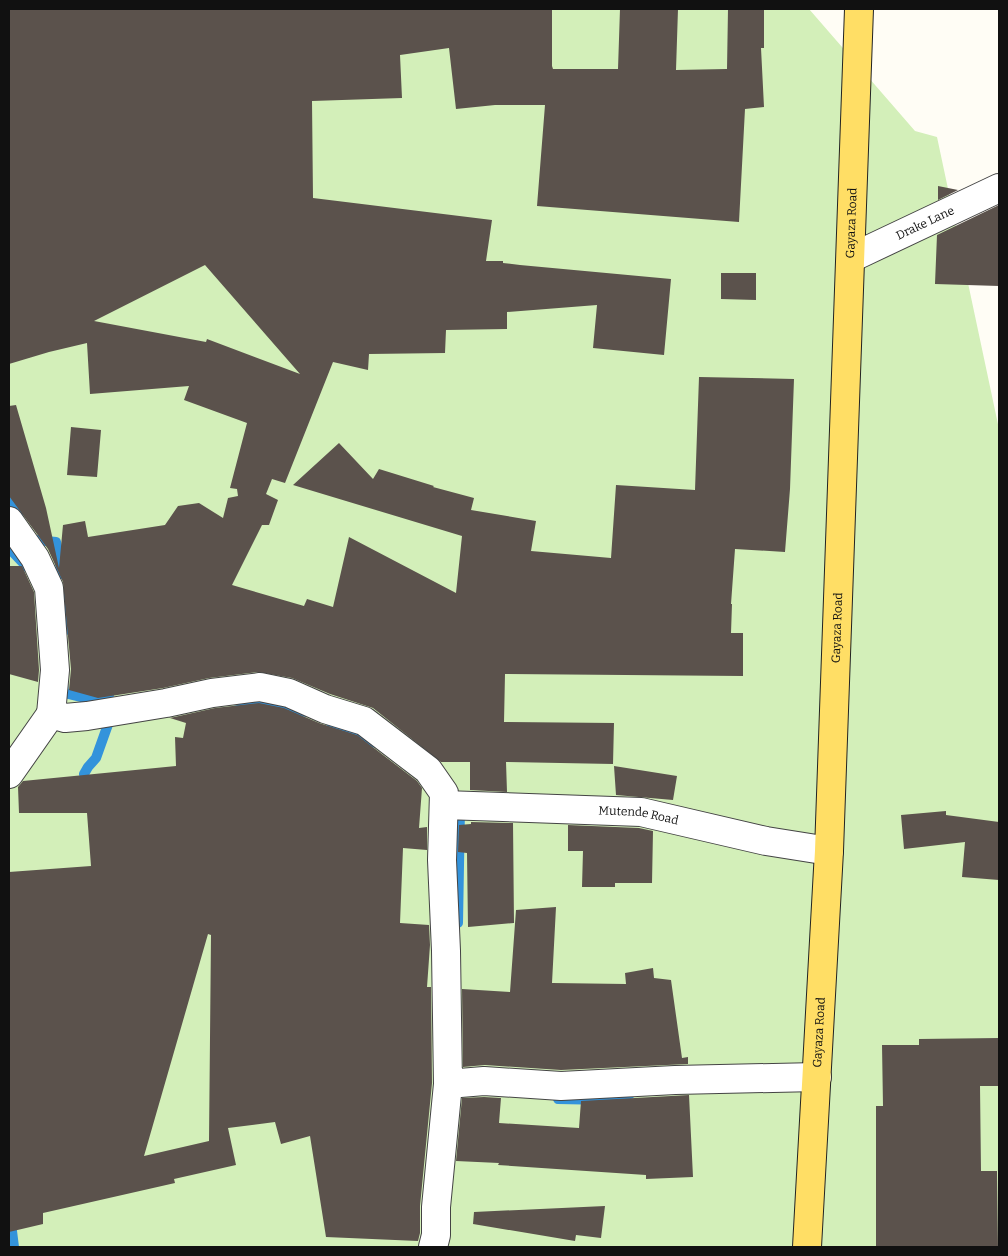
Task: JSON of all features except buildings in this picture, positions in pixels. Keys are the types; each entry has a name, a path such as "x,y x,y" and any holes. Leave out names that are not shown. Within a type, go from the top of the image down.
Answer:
{"main road":[{"name":"Gayaza Road","path":"807,1247 829,851 859,9"}],"street":[{"name":"Drake Lane","path":"851,258 999,188"},
{"path":"9,521 16,534 35,558 49,588 55,670 51,714 10,771"},
{"path":"51,714 65,718 87,716 166,703 212,693 260,687 289,693 325,709 364,721 428,770 444,793 442,860 446,950 448,1084 436,1208 436,1235 432,1247"},
{"name":"Mutende Road","path":"444,805 641,812 766,841 829,851"},
{"path":"448,1084 484,1081 561,1086 675,1080 817,1077"}],"green space":[{"path":"9,9 809,9 915,131 937,137 999,429 999,1247 9,1247"}],"waterway":[{"path":"9,491 20,521"},
{"path":"26,539 56,542 62,574"},
{"path":"9,548 27,567"},
{"path":"64,631 65,593"},
{"path":"63,683 64,693 89,699 109,695"},
{"path":"234,700 285,710 309,712"},
{"path":"88,787 84,774 96,758 111,716"},
{"path":"329,721 343,731 376,743"},
{"path":"458,923 460,808"},
{"path":"558,1099 608,1100 630,1094"},
{"path":"9,1207 14,1247"}]}
